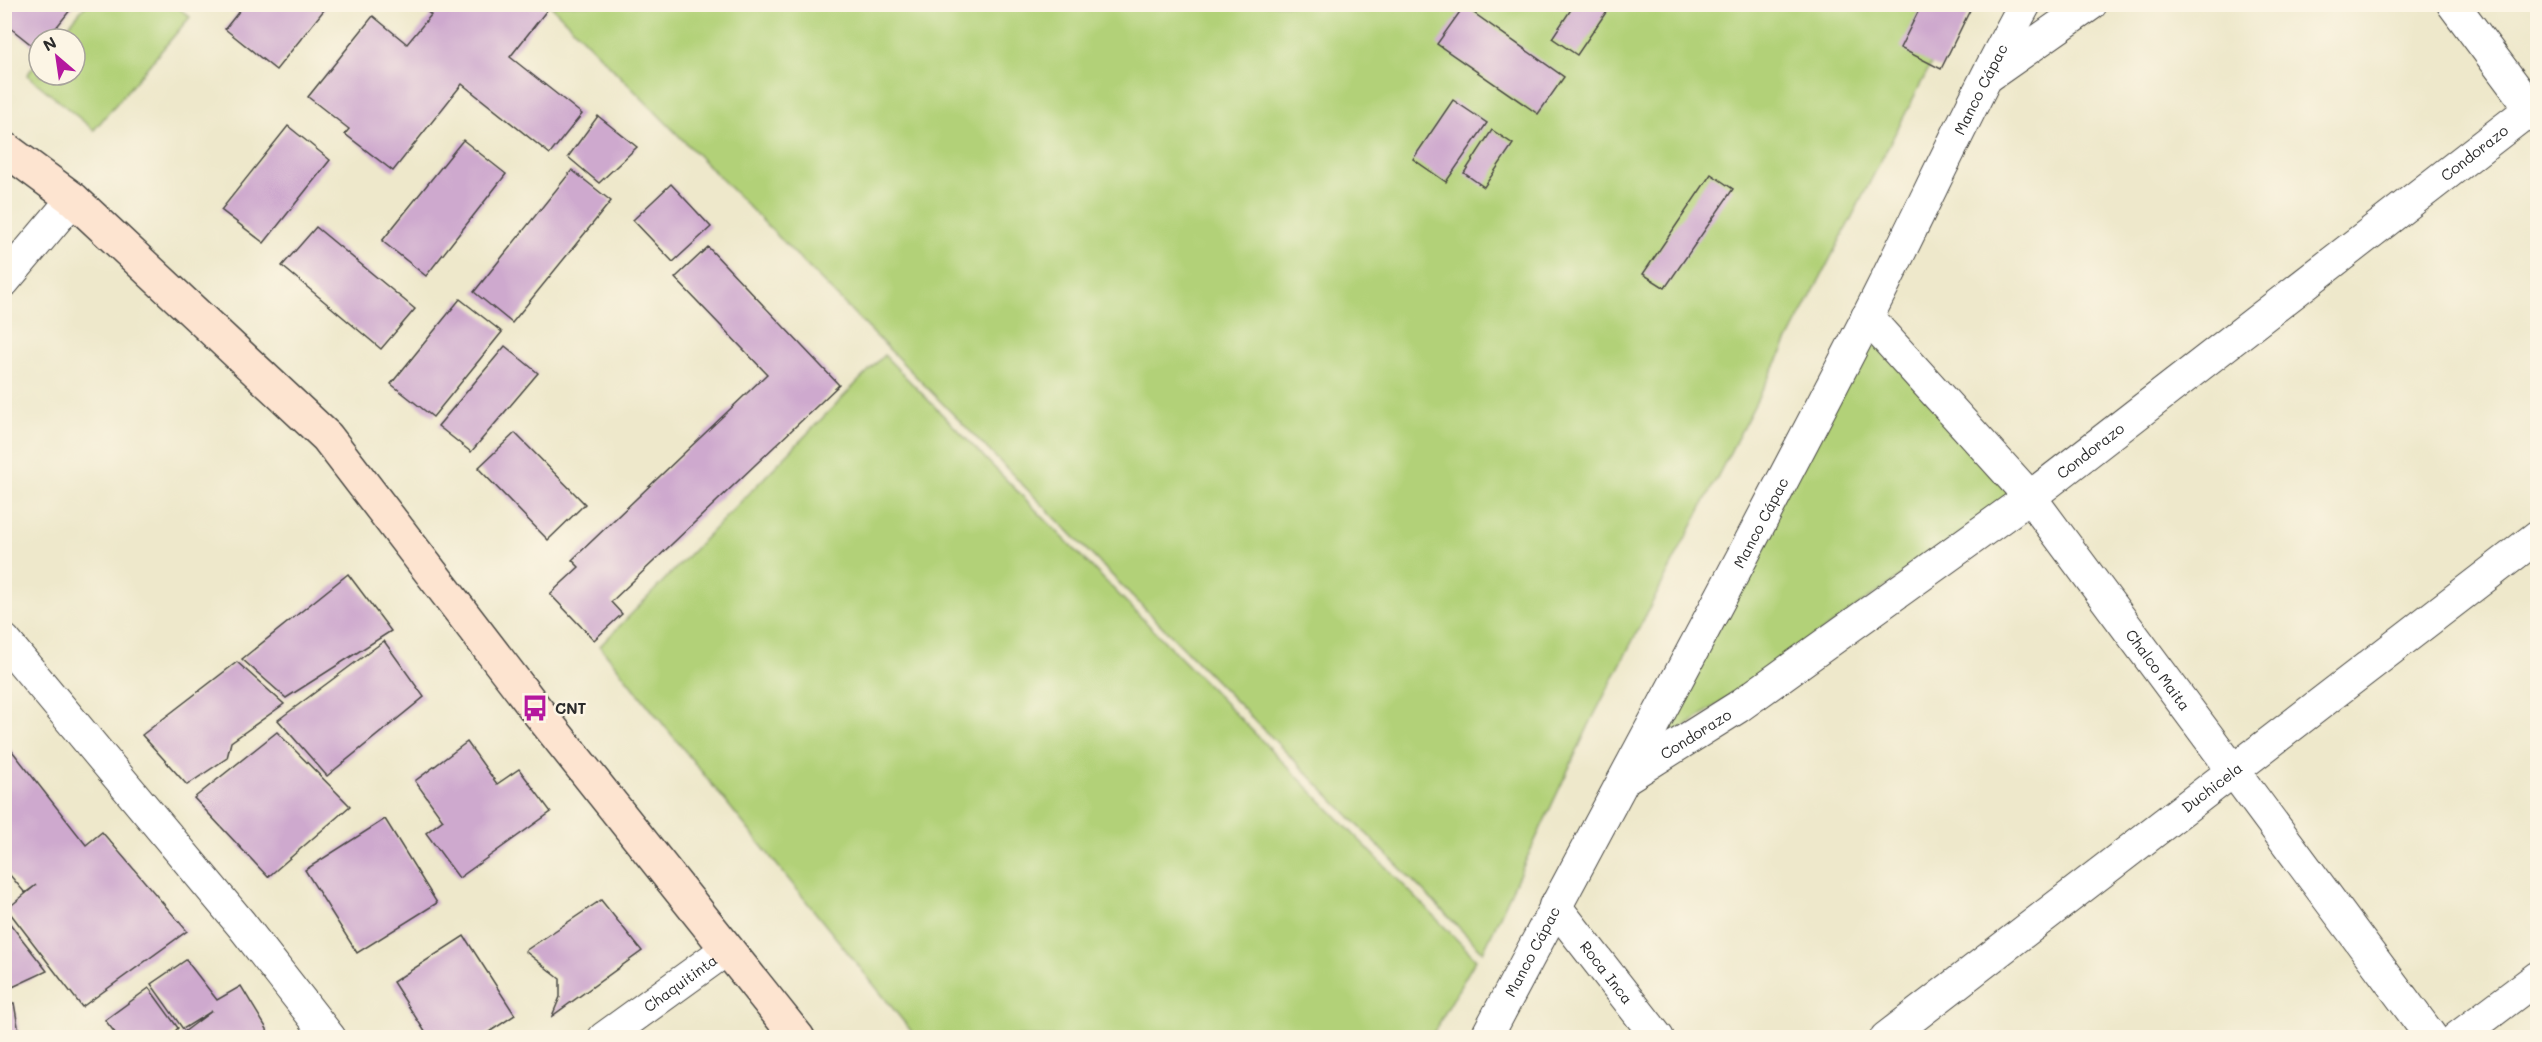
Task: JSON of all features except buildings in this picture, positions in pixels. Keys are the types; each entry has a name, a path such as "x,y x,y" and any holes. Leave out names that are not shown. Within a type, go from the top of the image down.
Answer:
{"street":[{"name":"Manco Cápac","path":"1486,1038 1555,906 1627,777 1867,317 1984,79 2025,4"},
{"path":"1984,79 2091,4"},
{"path":"2452,4 2535,110"},
{"name":"Condorazo","path":"1627,777 1738,707 2030,497 2535,110"},
{"path":"4,148 73,199 327,437 535,708 798,1038"},
{"path":"4,281 73,199"},
{"name":"Chalco Maita","path":"1867,317 2030,497 2432,1038"},
{"name":"Duchicela","path":"1886,1038 2538,536"},
{"path":"4,640 241,924 330,1038"},
{"name":"Roca Inca","path":"1555,906 1658,1038"},
{"name":"Chaquitinta","path":"604,1038 727,949"},
{"path":"2457,1038 2538,976"}],"green space":[{"path":"1920,4 1931,64 1590,723 1483,952 550,5"},
{"path":"86,5 175,5 190,17 94,130 42,87 87,87 87,27 67,27"},
{"path":"1867,332 2014,497 1655,748"},
{"path":"884,355 1476,959 1431,1037 916,1037 600,646"}],"place":[{"name":"CNT","path":"535,708"}]}
